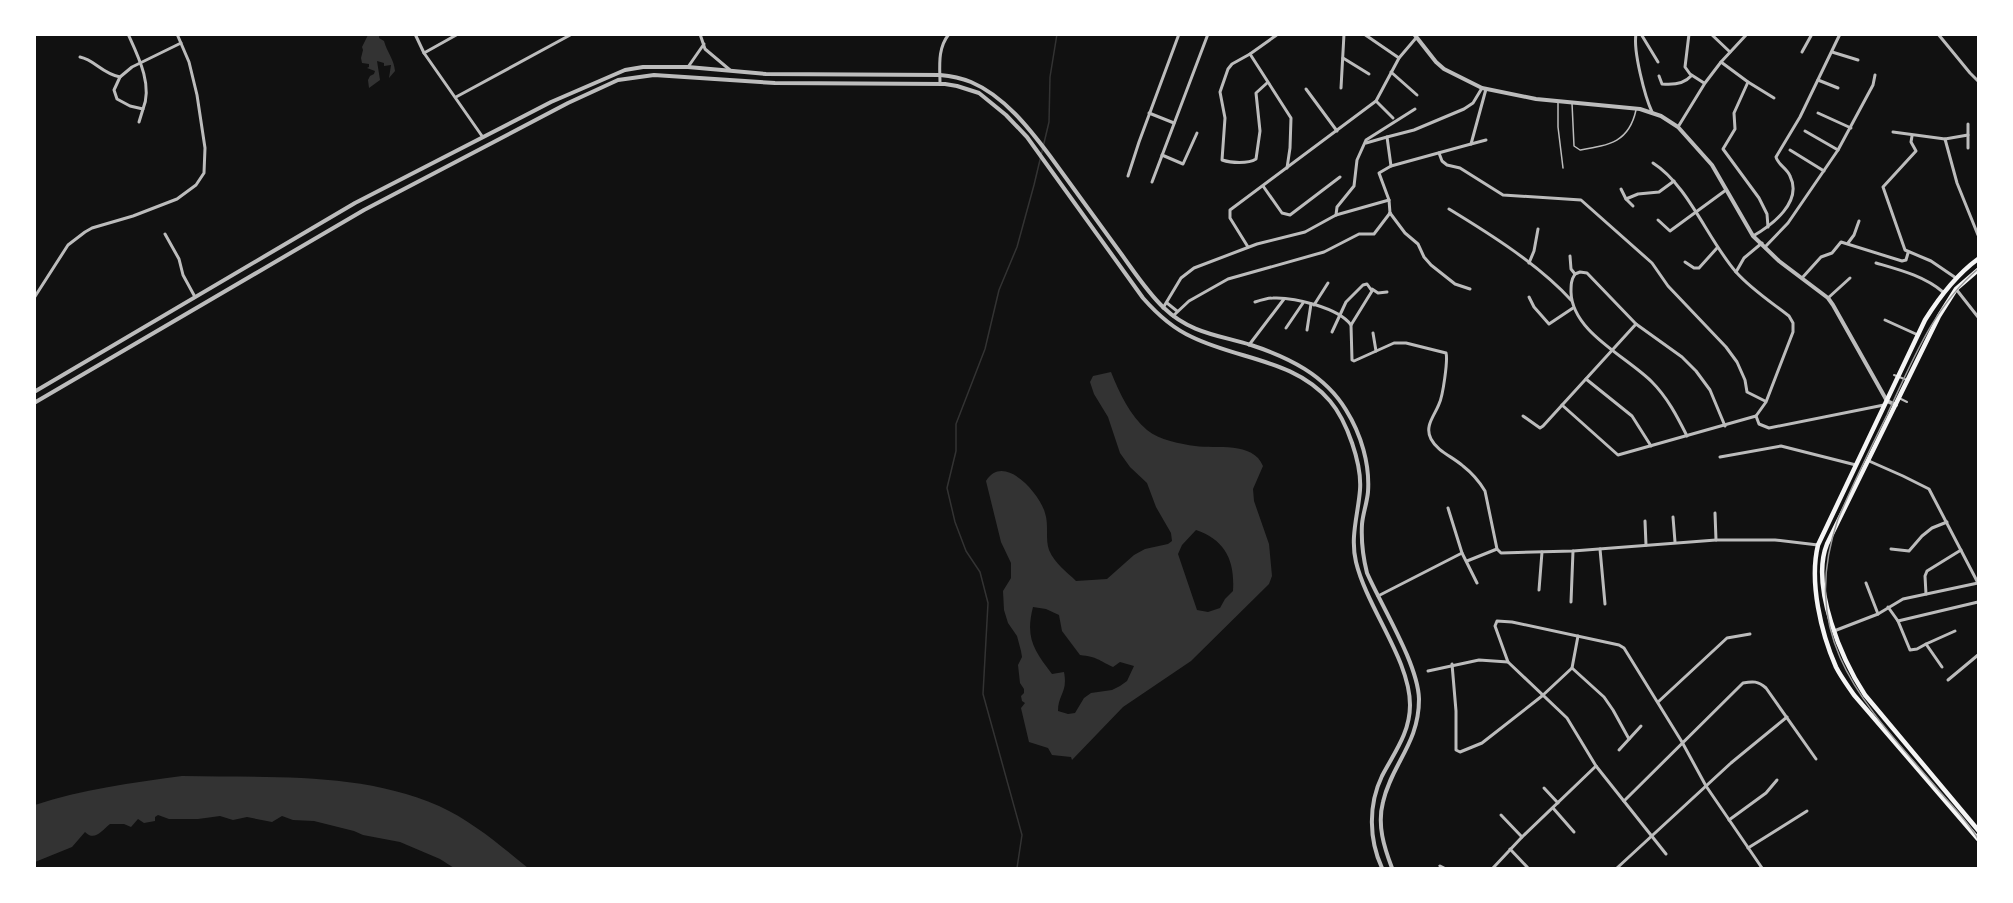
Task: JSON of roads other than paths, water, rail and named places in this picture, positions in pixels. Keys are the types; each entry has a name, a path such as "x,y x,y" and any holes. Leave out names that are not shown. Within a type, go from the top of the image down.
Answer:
{"main road":[{"path":"1978,259 1943,292 1918,335 1818,545 1814,575 1828,647 1837,670 1854,695 1978,839"},
{"path":"1978,270 1956,289 1934,326 1824,553 1822,581 1838,646 1865,695 1978,830"}],"street":[{"path":"128,34 141,63 147,95 139,122"},
{"path":"34,298 68,245 85,232 177,199 196,185 204,173 206,148 197,95 192,71 177,34"},
{"path":"415,34 424,53 483,136"},
{"path":"424,53 458,34"},
{"path":"456,97 572,34"},
{"path":"700,34 705,49 730,70"},
{"path":"940,84 942,43 949,34"},
{"path":"1128,176 1179,34"},
{"path":"1152,182 1208,36 1202,34"},
{"path":"1267,83 1256,93 1260,131 1256,159 1251,162 1222,160 1225,118 1220,87 1232,64 1278,34"},
{"path":"1364,34 1399,58"},
{"path":"1636,34 1647,102 1652,112"},
{"path":"1641,34 1658,62"},
{"path":"1689,34 1684,63 1691,75 1705,83"},
{"path":"1711,34 1730,52"},
{"path":"1678,127 1705,83 1747,34"},
{"path":"1802,52 1812,34"},
{"path":"1753,236 1768,227 1784,211 1793,192 1789,173 1778,162 1777,154 1800,117 1840,34"},
{"path":"1938,34 1978,81"},
{"path":"1341,88 1345,35"},
{"path":"1248,247 1228,213 1376,100 1399,58 1415,36 1444,69 1484,88 1516,96 1652,112 1678,127 1712,165 1753,236 1779,261 1827,298 1886,403"},
{"path":"143,109 129,106 117,99 114,90 120,77 132,67 181,43"},
{"path":"688,67 704,44"},
{"path":"1832,51 1858,60"},
{"path":"1250,54 1291,118 1287,168"},
{"path":"80,57 88,59 107,74 120,77"},
{"path":"1343,58 1369,74"},
{"path":"1721,62 1774,98"},
{"path":"34,392 355,203 483,136 588,85 625,70 643,67 688,67 766,74 940,75 973,82 995,97 1030,129 1163,308 1185,324 1213,337 1249,345 1292,362 1313,375 1336,396 1352,421 1363,449 1367,472 1368,494 1362,530 1367,573 1412,669 1419,697 1414,733 1382,802 1383,844 1392,868"},
{"path":"1391,72 1417,95"},
{"path":"34,403 364,210 618,80 654,75 775,83 940,84 957,86 979,93 998,107 1026,137 1143,298 1165,320 1177,330 1209,344 1293,372 1315,386 1330,402 1344,424 1358,466 1360,480 1353,532 1356,562 1365,590 1406,678 1410,697 1406,731 1382,777 1374,804 1373,843 1382,868"},
{"path":"1659,76 1662,84 1666,84 1680,83 1691,75"},
{"path":"1736,272 1744,258 1788,223 1851,128 1875,75"},
{"path":"1818,80 1838,88"},
{"path":"1748,82 1734,113 1735,129 1723,149 1759,198 1767,214 1768,227"},
{"path":"1364,143 1414,130 1464,109 1473,103 1484,88"},
{"path":"1471,144 1484,88"},
{"path":"1306,89 1337,130"},
{"path":"1376,100 1393,117"},
{"path":"1336,215 1337,207 1354,186 1357,160 1364,143 1380,130 1415,110"},
{"path":"1149,113 1174,123"},
{"path":"1818,113 1851,128"},
{"path":"1968,124 1968,148"},
{"path":"1805,131 1838,150"},
{"path":"1893,132 1945,139 1968,135"},
{"path":"1181,169 1197,133"},
{"path":"1912,136 1911,142 1916,151 1883,186 1904,249 1931,261 1956,278"},
{"path":"1387,137 1391,166"},
{"path":"1945,139 1957,183 1978,235"},
{"path":"1470,289 1455,284 1431,265 1418,244 1405,233 1390,213 1389,200 1379,173 1391,166 1486,140"},
{"path":"1790,150 1824,171"},
{"path":"1439,153 1447,165 1461,168 1503,195 1581,200 1652,263 1668,286 1726,347 1737,362 1745,380 1747,392 1766,402"},
{"path":"1162,155 1183,164"},
{"path":"1562,405 1617,455 1725,426 1756,416 1766,402 1793,332 1793,323 1789,316 1736,272 1717,248 1674,181 1664,170 1653,163"},
{"path":"1263,186 1282,213 1290,215 1340,177"},
{"path":"1626,199 1638,194 1659,192 1674,181"},
{"path":"1621,189 1633,206"},
{"path":"1658,220 1670,231 1726,190"},
{"path":"1071,200 1078,195"},
{"path":"1163,308 1178,282 1189,271 1213,259 1248,247 1300,234 1336,215 1389,200"},
{"path":"1449,209 1485,231 1528,263 1556,285 1572,302"},
{"path":"1173,316 1203,292 1228,279 1324,252 1359,234 1374,234 1390,213"},
{"path":"1848,243 1859,221"},
{"path":"1528,263 1534,250 1538,229"},
{"path":"165,234 179,259 183,275 195,298"},
{"path":"1802,278 1821,257 1832,253 1839,243 1848,243 1902,261 1906,260 1909,253"},
{"path":"1685,262 1694,268 1699,268 1717,248"},
{"path":"1570,256 1575,274"},
{"path":"1876,263 1932,283 1943,292"},
{"path":"1687,436 1675,410 1651,381 1595,335 1573,308 1572,280 1575,274 1587,273 1636,324 1682,357 1696,371 1710,390 1725,426"},
{"path":"1827,298 1850,278"},
{"path":"1307,330 1312,304 1328,283"},
{"path":"1332,332 1339,313 1363,285 1367,284 1378,293 1386,292"},
{"path":"1372,289 1351,325 1352,360 1394,343 1406,343 1446,352 1447,360 1440,402 1428,426 1429,436 1432,442 1472,473 1485,491 1497,549 1500,553 1506,555 1573,551 1716,540 1775,540 1818,545"},
{"path":"1956,289 1978,317"},
{"path":"1529,297 1534,307 1549,324 1573,308"},
{"path":"1255,302 1284,298 1312,304 1339,313 1351,325"},
{"path":"1249,345 1284,298"},
{"path":"1166,302 1177,311"},
{"path":"1286,328 1304,303"},
{"path":"1885,320 1918,335"},
{"path":"1523,416 1541,427 1636,324"},
{"path":"1373,333 1376,351"},
{"path":"1894,375 1907,380"},
{"path":"1586,379 1632,416 1651,446"},
{"path":"1899,397 1907,402"},
{"path":"1756,416 1760,424 1769,428 1886,403 1896,405"},
{"path":"1720,457 1781,446 1856,465"},
{"path":"1834,631 1878,614 1903,599 1978,583 1929,489 1869,461"},
{"path":"1448,508 1462,554 1477,583"},
{"path":"1715,513 1716,540"},
{"path":"1673,517 1675,542"},
{"path":"1645,521 1646,545"},
{"path":"1891,549 1910,551 1932,528 1947,522"},
{"path":"1467,561 1497,549"},
{"path":"1600,549 1605,604"},
{"path":"1926,594 1927,571 1961,550"},
{"path":"1571,602 1573,551"},
{"path":"1539,590 1542,552"},
{"path":"1377,596 1462,554"},
{"path":"1866,583 1878,614"},
{"path":"1898,621 1978,602"},
{"path":"1888,607 1898,621 1910,650 1917,649 1955,631"},
{"path":"1666,854 1596,766 1567,718 1508,662 1495,622 1499,620 1512,622 1622,646 1658,702 1706,786 1762,868"},
{"path":"1658,702 1726,638 1750,634"},
{"path":"1452,664 1458,752 1482,743 1542,696 1572,668 1578,636"},
{"path":"1926,644 1942,668"},
{"path":"1948,680 1978,655"},
{"path":"1428,670 1479,660 1508,662"},
{"path":"1572,668 1604,697 1614,710 1629,739"},
{"path":"1624,801 1743,683 1759,682 1816,759"},
{"path":"1617,868 1731,763 1787,717"},
{"path":"1618,750 1641,726"},
{"path":"1493,868 1596,766"},
{"path":"1729,820 1766,793 1777,780"},
{"path":"1544,788 1558,803"},
{"path":"1553,808 1574,832"},
{"path":"1748,848 1807,811"},
{"path":"1501,815 1522,837"},
{"path":"1510,849 1528,868"}],"lane":[{"path":"1558,100 1558,127 1563,168"},
{"path":"1572,102 1574,146 1580,150 1624,137 1633,125 1636,109"},
{"path":"1823,625 1833,624"}],"waterway":[{"path":"1017,868 1022,835 983,694 988,603 980,572 966,551 955,522 947,488 956,451 956,424 985,349 999,290 1017,247 1034,185 1049,122 1050,77 1057,34"}],"railway":[{"path":"1978,269 1948,300 1925,336 1838,519 1827,563 1826,602 1833,637 1846,670 1865,701 1978,839"}]}
